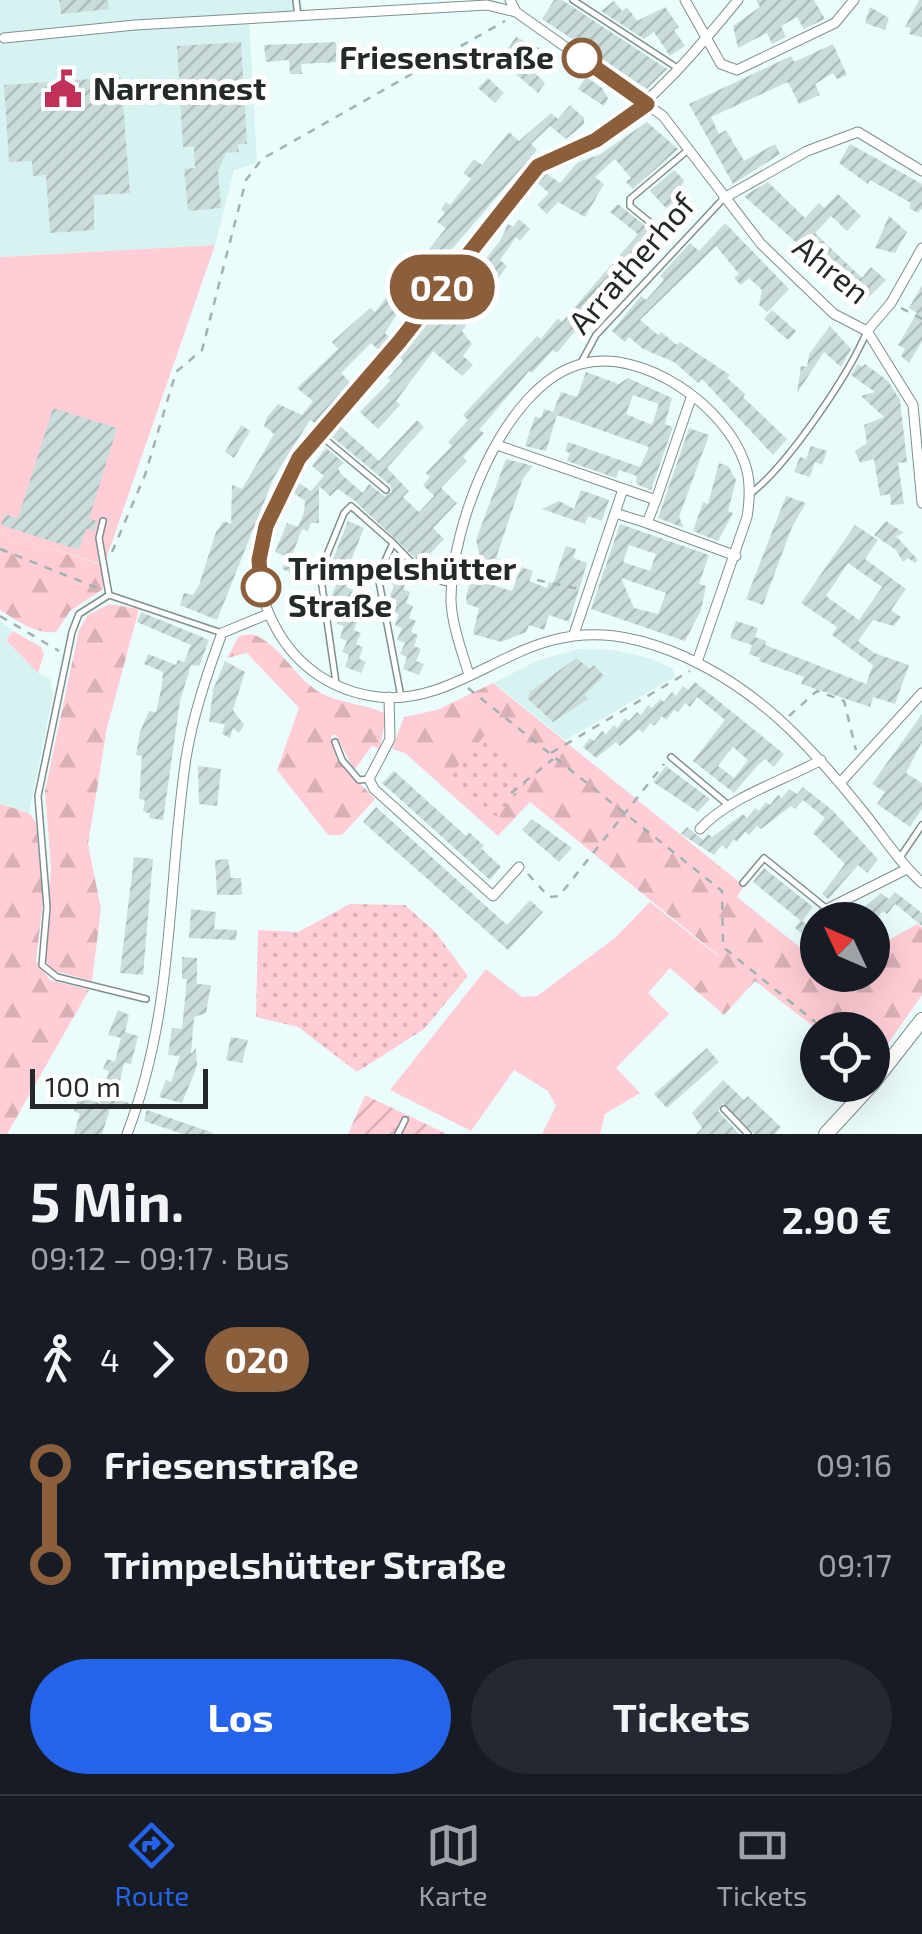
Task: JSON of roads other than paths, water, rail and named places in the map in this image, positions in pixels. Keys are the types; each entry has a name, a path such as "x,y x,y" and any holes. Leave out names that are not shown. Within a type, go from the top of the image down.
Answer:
{"main road":[{"path":"890,1061 922,1020"},
{"path":"826,1134 855,1102"}],"street":[{"path":"510,0 516,12"},
{"path":"685,0 721,64 736,70 835,24 854,0"},
{"path":"738,0 681,70 647,104 596,140 538,166 399,342 320,434 285,481 266,526 259,560 268,614 291,652 336,686 388,697 438,690 545,642 574,634 638,639 697,662 736,682 784,721 822,760 922,884"},
{"path":"4,38 135,25 487,5 516,12 647,104"},
{"name":"Ahren","path":"647,104 690,149 761,244 834,314 867,331 918,404 922,502"},
{"path":"724,198 807,151 858,132 922,172"},
{"path":"867,331 892,302 922,248"},
{"name":"Arratherhof","path":"465,677 451,604 452,584 462,525 497,445 532,398 561,372 580,364 608,360 640,366 691,398 738,446 750,494 736,556 697,662"},
{"path":"647,523 691,398"},
{"path":"497,445 656,500"},
{"path":"574,634 622,489"},
{"path":"614,514 736,556"},
{"path":"127,1134 141,1097 164,1003 186,756 202,688 222,633 268,614"},
{"path":"840,783 922,693"},
{"path":"388,697 390,739 369,779 374,789 493,896 519,867"},
{"path":"700,828 727,804 767,790 822,760"},
{"path":"841,902 907,869"}],"lane":[{"path":"296,0 298,18"},
{"path":"573,0 681,70"},
{"path":"652,224 630,206 630,199 690,149"},
{"name":"Arratherhof","path":"580,364 596,335 724,198"},
{"path":"750,494 768,480 799,438 859,352 867,331"},
{"path":"320,434 386,490"},
{"path":"336,686 337,666 320,572 344,512 351,506 427,578 452,584"},
{"path":"103,522 99,538 109,595"},
{"path":"393,543 378,576 401,697"},
{"path":"109,595 222,633"},
{"path":"109,595 79,614 38,796 47,907 42,965 57,976 146,999"},
{"path":"335,742 342,760 359,780 369,779"},
{"path":"671,757 727,804"},
{"path":"899,860 922,824"},
{"path":"743,883 764,858 818,902"},
{"path":"724,1110 748,1134"},
{"path":"398,1134 405,1120"}],"place":[{"name":"Friesenstraße","path":"582,58"},
{"name":"Narrennest","path":"63,89"},
{"name":"Trimpelshütter Straße","path":"261,587"}]}
